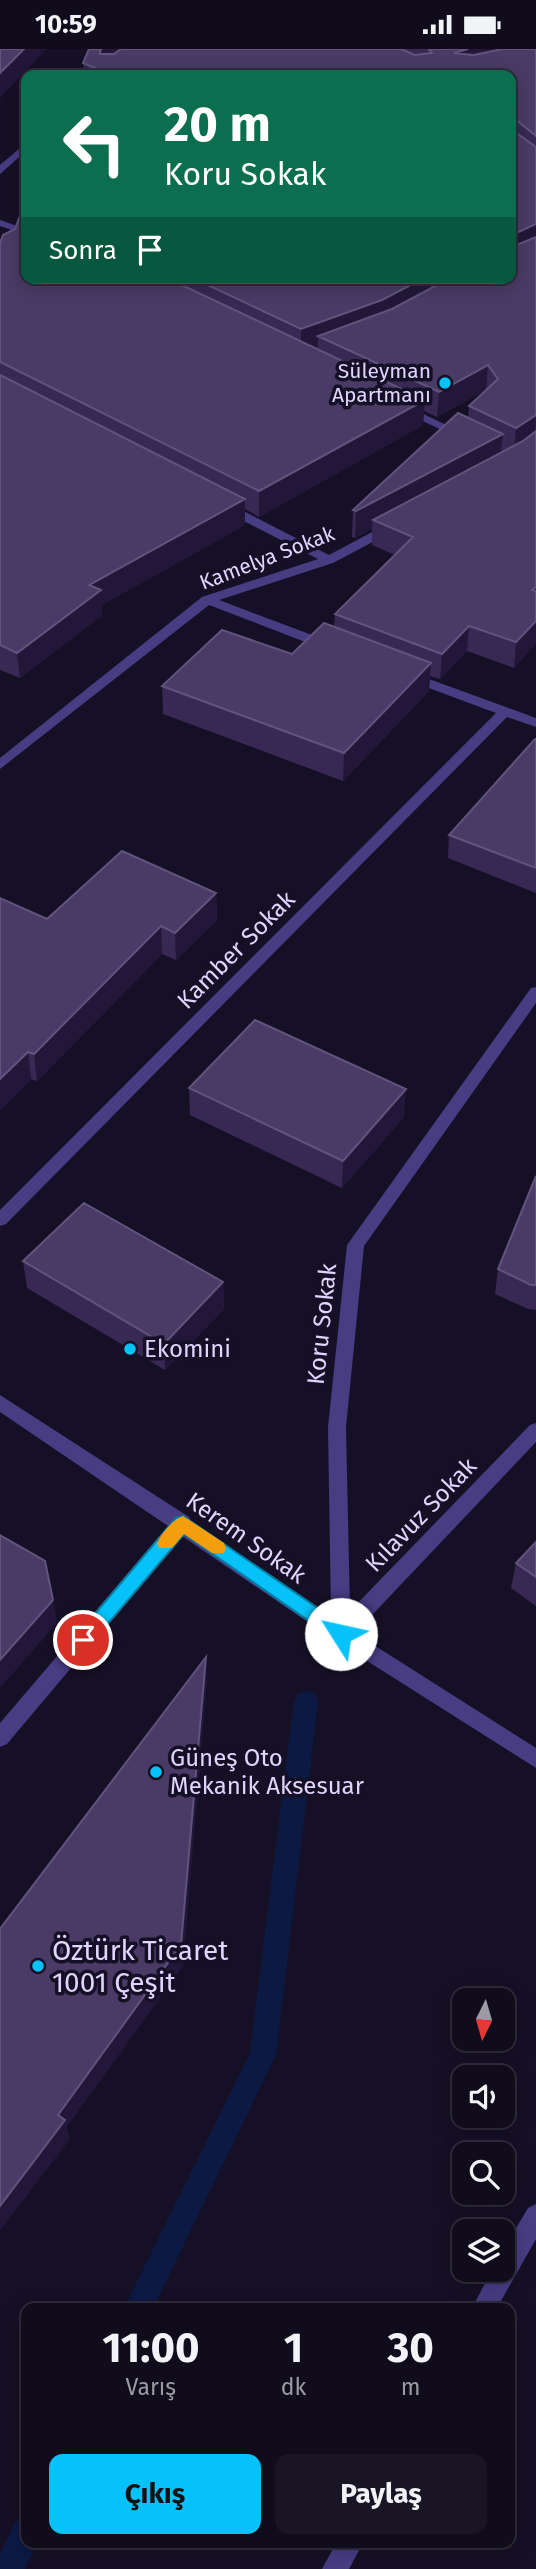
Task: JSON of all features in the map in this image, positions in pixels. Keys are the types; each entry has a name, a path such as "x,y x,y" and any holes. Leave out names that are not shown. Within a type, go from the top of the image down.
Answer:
{"street":[{"path":"0,171 21,151"},
{"path":"0,223 21,230"},
{"path":"389,401 477,443"},
{"path":"207,498 329,560"},
{"name":"Kamelya Sokak","path":"0,765 207,600 329,560 410,517"},
{"path":"207,600 349,653"},
{"path":"388,668 536,723"},
{"name":"Kamber Sokak","path":"0,1220 504,712"},
{"name":"Koru Sokak","path":"341,1634 337,1427 356,1245 536,992"},
{"name":"Kerem Sokak","path":"0,1402 183,1523 341,1634 536,1759"},
{"name":"Kılavuz Sokak","path":"341,1634 536,1430"},
{"path":"0,1738 183,1523"},
{"path":"487,2303 536,2216"},
{"path":"335,2569 347,2548"}],"building":[{"path":"0,49 24,49 0,73"},
{"path":"89,49 102,49 100,54 114,54 121,49 401,49 415,55 432,53 428,49 468,49 454,53 474,55 502,49 536,49 536,136 516,120 516,70 100,70 83,63"},
{"path":"516,133 536,147 536,224 516,233"},
{"path":"21,213 21,284 180,284 425,400 259,491 0,362 0,243 3,235 15,229"},
{"path":"536,237 536,415 516,428 469,406 498,379 488,365 439,392 318,336 392,309 439,284 516,284 516,245"},
{"path":"206,284 413,284 382,300 301,329"},
{"path":"0,375 245,499 89,585 101,590 17,653 0,645"},
{"path":"458,413 503,434 356,511 353,510"},
{"path":"536,431 536,587 532,590 536,591 536,621 516,642 469,626 442,654 335,614 413,537 373,520 523,441"},
{"path":"324,623 431,663 344,753 162,686 222,630 292,654"},
{"path":"536,739 536,868 449,835"},
{"path":"122,851 216,893 175,933 161,926 34,1054 28,1052 0,1079 0,898 47,919"},
{"path":"255,1020 406,1089 343,1161 189,1088"},
{"path":"536,1176 536,1285 531,1285 498,1269"},
{"path":"84,1203 223,1282 164,1344 23,1261"},
{"path":"0,1535 45,1561 53,1600 0,1660"},
{"path":"536,1542 536,1577 516,1563"},
{"path":"206,1657 181,1945 58,2115 65,2120 0,2206 0,1929"}],"waterway":[{"path":"140,2303 263,2055 306,1702"},
{"path":"9,2569 21,2544"}],"slow traffic":[{"path":"165,1543 183,1523 218,1548"}],"place":[{"name":"Süleyman Apartmanı","path":"445,383"},
{"name":"Ekomini","path":"130,1349"},
{"name":"Güneş Oto Mekanik Aksesuar","path":"156,1772"},
{"name":"Öztürk Ticaret 1001 Çeşit","path":"38,1966"}],"route":[{"path":"83,1640 183,1523 341,1634"}]}
